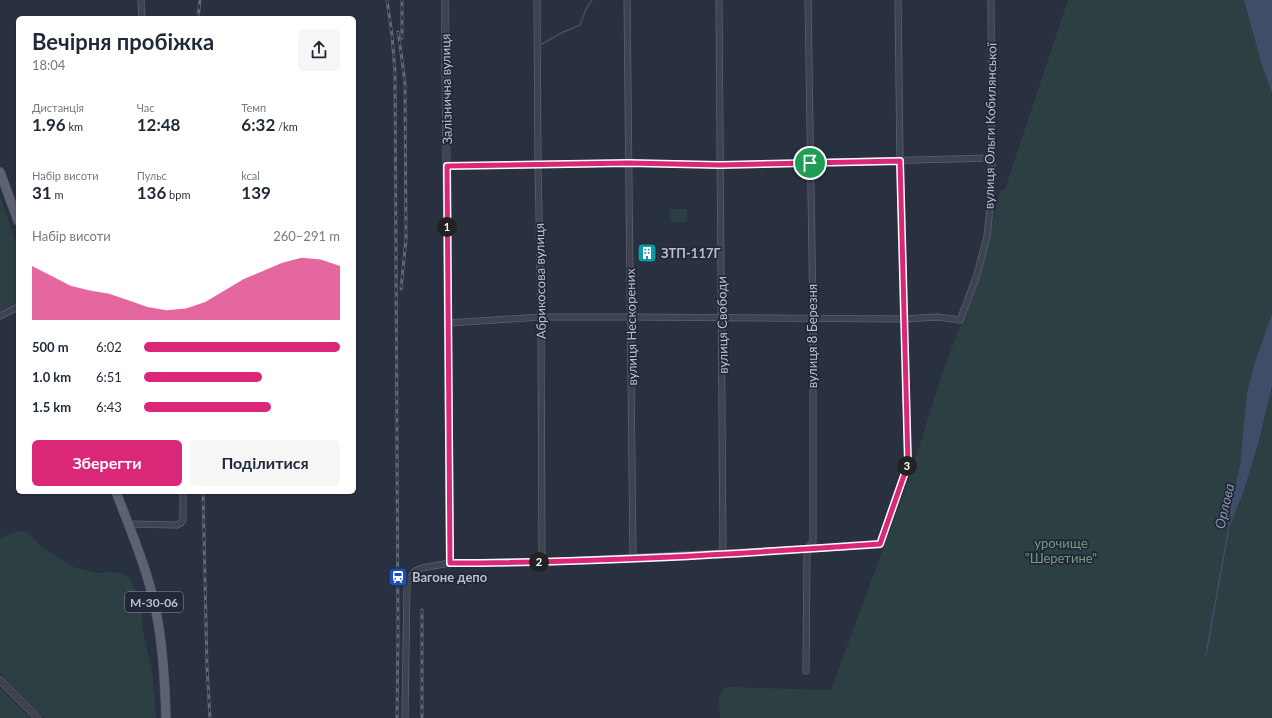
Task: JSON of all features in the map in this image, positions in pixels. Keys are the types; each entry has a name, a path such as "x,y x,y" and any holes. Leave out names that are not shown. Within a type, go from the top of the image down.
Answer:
{"main road":[{"path":"0,172 16,216"},
{"name":"М-30-06","path":"117,494 151,590 156,611 163,657 166,718"}],"street":[{"path":"141,0 142,16"},
{"name":"Залізнична вулиця","path":"445,0 450,563"},
{"name":"Абрикосова вулиця","path":"537,0 542,562"},
{"name":"вулиця Нескорених","path":"627,0 634,558"},
{"name":"вулиця Свободи","path":"719,0 723,554"},
{"name":"вулиця 8 Березня","path":"806,671 807,549 813,542 813,318 808,0"},
{"path":"405,718 407,585 415,572 422,568 450,563 542,562 634,558 880,544 908,464 900,161 898,0"},
{"name":"вулиця Ольги Кобилянської","path":"904,319 937,317 960,320 977,275 987,236 992,191 991,0"},
{"path":"447,166 629,163 720,165 992,158"},
{"path":"0,316 16,308"},
{"path":"448,323 541,317 904,319"},
{"path":"128,524 177,525 181,523 183,520 183,494"},
{"path":"0,680 38,718"}],"green space":[{"name":"урочище \"Шеретине\"","path":"1068,0 1244,0 1262,66 1272,93 1272,314 1247,392 1240,466 1232,499 1260,437 1272,386 1272,718 720,718 719,696 726,687 831,690 910,476 943,371 978,280 1000,191 1005,189"},
{"path":"0,197 16,242 16,303 0,311"},
{"path":"670,209 687,209 687,222 670,222"},
{"path":"17,531 26,532 43,548 76,568 98,573 116,572 128,577 140,600 143,632 152,672 156,718 45,718 0,673 0,538"},
{"path":"0,688 30,718 0,718"}],"water":[{"path":"1244,0 1272,0 1272,93 1262,66"},
{"path":"1272,314 1272,386 1260,437 1244,490 1227,533 1232,499 1240,466 1247,392 1255,362"}],"waterway":[{"path":"542,44 561,33 580,25 586,9 592,0"},
{"name":"Орлова","path":"1206,655 1228,532"}],"railway":[{"path":"198,16 200,0"},
{"path":"387,0 395,72 398,632 397,718"},
{"path":"402,0 402,38"},
{"path":"398,32 405,83 406,239 401,289"},
{"path":"203,494 207,667 210,718"},
{"path":"422,610 422,718"}],"place":[{"name":"ЗТП-117Г","path":"647,253"},
{"name":"Вагоне депо","path":"398,577"}],"route":[{"path":"900,161 908,464 880,544 634,558 542,562 450,563 447,166 629,163 720,165 810,163 900,161"}]}
